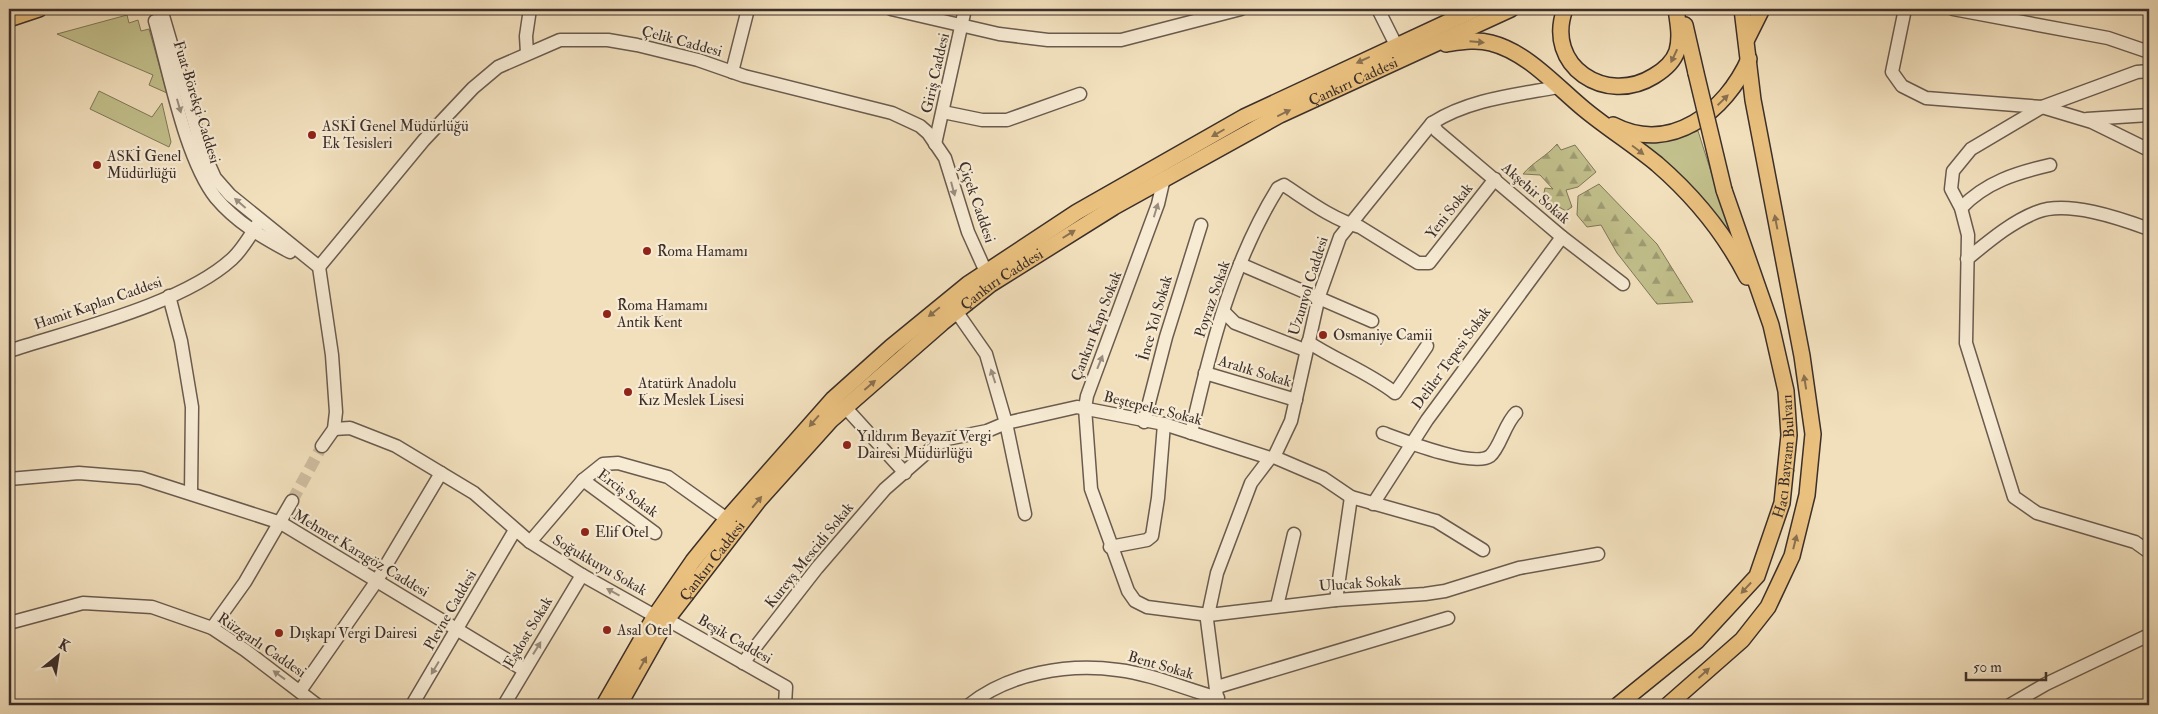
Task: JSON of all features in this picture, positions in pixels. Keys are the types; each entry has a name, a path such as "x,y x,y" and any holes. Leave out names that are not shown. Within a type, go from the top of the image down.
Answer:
{"main road":[{"path":"9,19 39,9"},
{"path":"1440,27 1465,9"},
{"name":"Çankırı Caddesi","path":"604,705 661,618 694,561 727,519 833,399 891,347 986,272 1078,212 1244,117 1476,9"},
{"name":"Çankırı Caddesi","path":"619,705 661,618 759,500 846,407 956,311 999,279 1164,178 1280,115 1511,9"},
{"path":"1565,9 1561,20 1560,36 1563,50 1569,61 1589,78 1618,88 1646,81 1670,64 1680,38 1676,9"},
{"name":"Hacı Bayram Bulvarı","path":"1618,705 1697,641 1757,576 1782,503 1789,435 1786,391 1771,325 1724,190 1681,9"},
{"name":"Hacı Bayram Bulvarı","path":"1668,705 1742,640 1768,607 1792,556 1807,495 1813,434 1802,356 1753,100 1742,9"},
{"path":"1747,39 1762,9"},
{"path":"1429,47 1467,41 1491,43 1518,55 1656,164 1706,213 1738,260 1771,325"},
{"path":"1586,110 1623,130 1639,134 1662,135 1680,131 1697,122 1730,93 1749,59"}],"street":[{"name":"Fuat Börekçi Caddesi","path":"152,9 199,169 217,199 253,232 318,267"},
{"name":"Fuat Börekçi Caddesi","path":"161,9 202,149 216,178 230,195 318,267"},
{"path":"527,53 526,36 530,9"},
{"path":"732,72 748,9"},
{"path":"891,9 962,27 1048,40 1121,40 1241,9"},
{"name":"Giriş Caddesi","path":"935,144 965,9"},
{"path":"1378,9 1396,46"},
{"path":"1905,9 1892,72 1902,86 1926,98 2042,107 2082,119 2149,150"},
{"path":"1953,9 2108,38 2149,52"},
{"name":"Çelik Caddesi","path":"318,267 424,140 473,88 498,67 560,40 608,40 655,49 732,72 892,113 920,126 935,144"},
{"path":"2149,71 2137,72 2042,107 1971,149 1953,171 1951,189 1961,208 1968,235 1966,259 1966,343 2014,498 2037,513 2135,542 2149,552"},
{"name":"Uzunyol Caddesi","path":"1218,697 1208,620 1217,573 1251,483 1272,457 1291,421 1318,296 1340,237 1432,122 1450,112 1485,101 1558,87"},
{"path":"942,112 982,120 1007,120 1080,94"},
{"path":"2082,119 2149,115"},
{"name":"Akşehir Sokak","path":"1432,122 1437,130 1562,237 1623,284"},
{"name":"Çiçek Caddesi","path":"935,144 945,158 968,232 986,272"},
{"path":"1961,208 1976,193 2008,177 2050,165"},
{"name":"Çankırı Kapı Sokak","path":"1128,591 1110,547 1090,489 1085,408 1087,396 1153,221 1164,178"},
{"name":"Yeni Sokak","path":"1350,224 1360,227 1418,263 1429,263 1495,180"},
{"name":"Poyraz Sokak","path":"1191,433 1205,373 1240,264 1278,188 1284,185 1350,224"},
{"path":"1966,259 1999,233 2037,212 2059,208 2095,213 2149,229"},
{"name":"Hamit Kaplan Caddesi","path":"9,351 142,308 208,276 233,258 260,221"},
{"name":"İnce Yol Sokak","path":"1144,422 1166,337 1201,225"},
{"name":"Deliler Tepesi Sokak","path":"1374,504 1426,420 1496,328 1504,312 1562,237"},
{"path":"1240,264 1318,296 1372,321"},
{"path":"318,267 332,355 336,412 334,428 322,446"},
{"path":"169,296 182,341 192,407 191,493"},
{"path":"956,311 986,354 1006,423 1025,514"},
{"path":"1224,312 1235,323 1306,346 1360,370 1395,393 1426,346"},
{"name":"Aralık Sokak","path":"1205,373 1296,400"},
{"path":"846,407 905,473"},
{"path":"1006,423 1077,407 1085,408"},
{"name":"Beştepeler Sokak","path":"1085,408 1144,422 1164,424 1272,457 1323,478 1351,498 1436,522 1483,550"},
{"path":"1383,433 1456,456 1482,459 1491,455 1516,413"},
{"name":"Kureyş Mescidi Sokak","path":"743,663 817,568 885,489 940,442 987,431 1006,423"},
{"path":"1110,547 1147,540 1152,536 1157,506 1164,424"},
{"name":"Soğukkuyu Sokak","path":"334,428 350,428 396,446 474,493 530,542 582,575 661,618"},
{"path":"530,542 583,480 603,464 618,462 668,477 727,519"},
{"name":"Mehmet Karagöz Caddesi","path":"9,479 78,473 141,478 280,523 524,670"},
{"path":"300,690 376,582 441,473"},
{"name":"Erciş Sokak","path":"583,480 654,533"},
{"path":"1336,600 1351,498"},
{"path":"212,628 245,582 292,502"},
{"name":"Plevne Caddesi","path":"412,705 515,530"},
{"path":"1277,606 1294,534"},
{"name":"Ulucak Sokak","path":"1128,591 1135,601 1147,608 1209,615 1336,600 1445,591 1519,568 1598,554"},
{"name":"Eşdost Sokak","path":"504,705 582,575"},
{"name":"Rüzgarlı Caddesi","path":"9,623 84,603 152,607 212,628 300,690 317,705"},
{"name":"Beşik Caddesi","path":"661,618 786,688 785,705"},
{"path":"1218,697 1448,618"},
{"path":"2010,705 2046,684 2149,635"},
{"name":"Bent Sokak","path":"969,705 997,688 1026,676 1065,670 1117,670 1133,672 1218,697"}],"green space":[{"path":"127,15 129,23 138,20 141,31 149,29 167,93 149,85 153,75 57,34"},
{"path":"99,91 152,117 162,103 171,142 169,147 90,109"},
{"path":"1698,131 1734,244 1640,144 1670,140"},
{"path":"1557,144 1561,150 1575,145 1596,172 1578,187 1566,190 1572,207 1566,211 1543,198 1545,188 1553,189 1540,175 1523,174"},
{"path":"1599,184 1657,244 1693,302 1657,304 1617,253 1601,225 1587,227 1577,215 1578,196"}],"tunnel":[{"path":"292,501 322,446"}],"place":[{"name":"ASKİ Genel Müdürlüğü Ek Tesisleri","path":"312,135"},
{"name":"ASKİ Genel Müdürlüğü","path":"97,165"},
{"name":"Roma Hamamı","path":"647,251"},
{"name":"Roma Hamamı Antik Kent","path":"607,314"},
{"name":"Osmaniye Camii","path":"1323,335"},
{"name":"Atatürk Anadolu Kız Meslek Lisesi","path":"628,392"},
{"name":"Yıldırım Beyazıt Vergi Dairesi Müdürlüğü","path":"847,445"},
{"name":"Elif Otel","path":"585,532"},
{"name":"Asal Otel","path":"607,630"},
{"name":"Dışkapı Vergi Dairesi","path":"279,633"}]}
